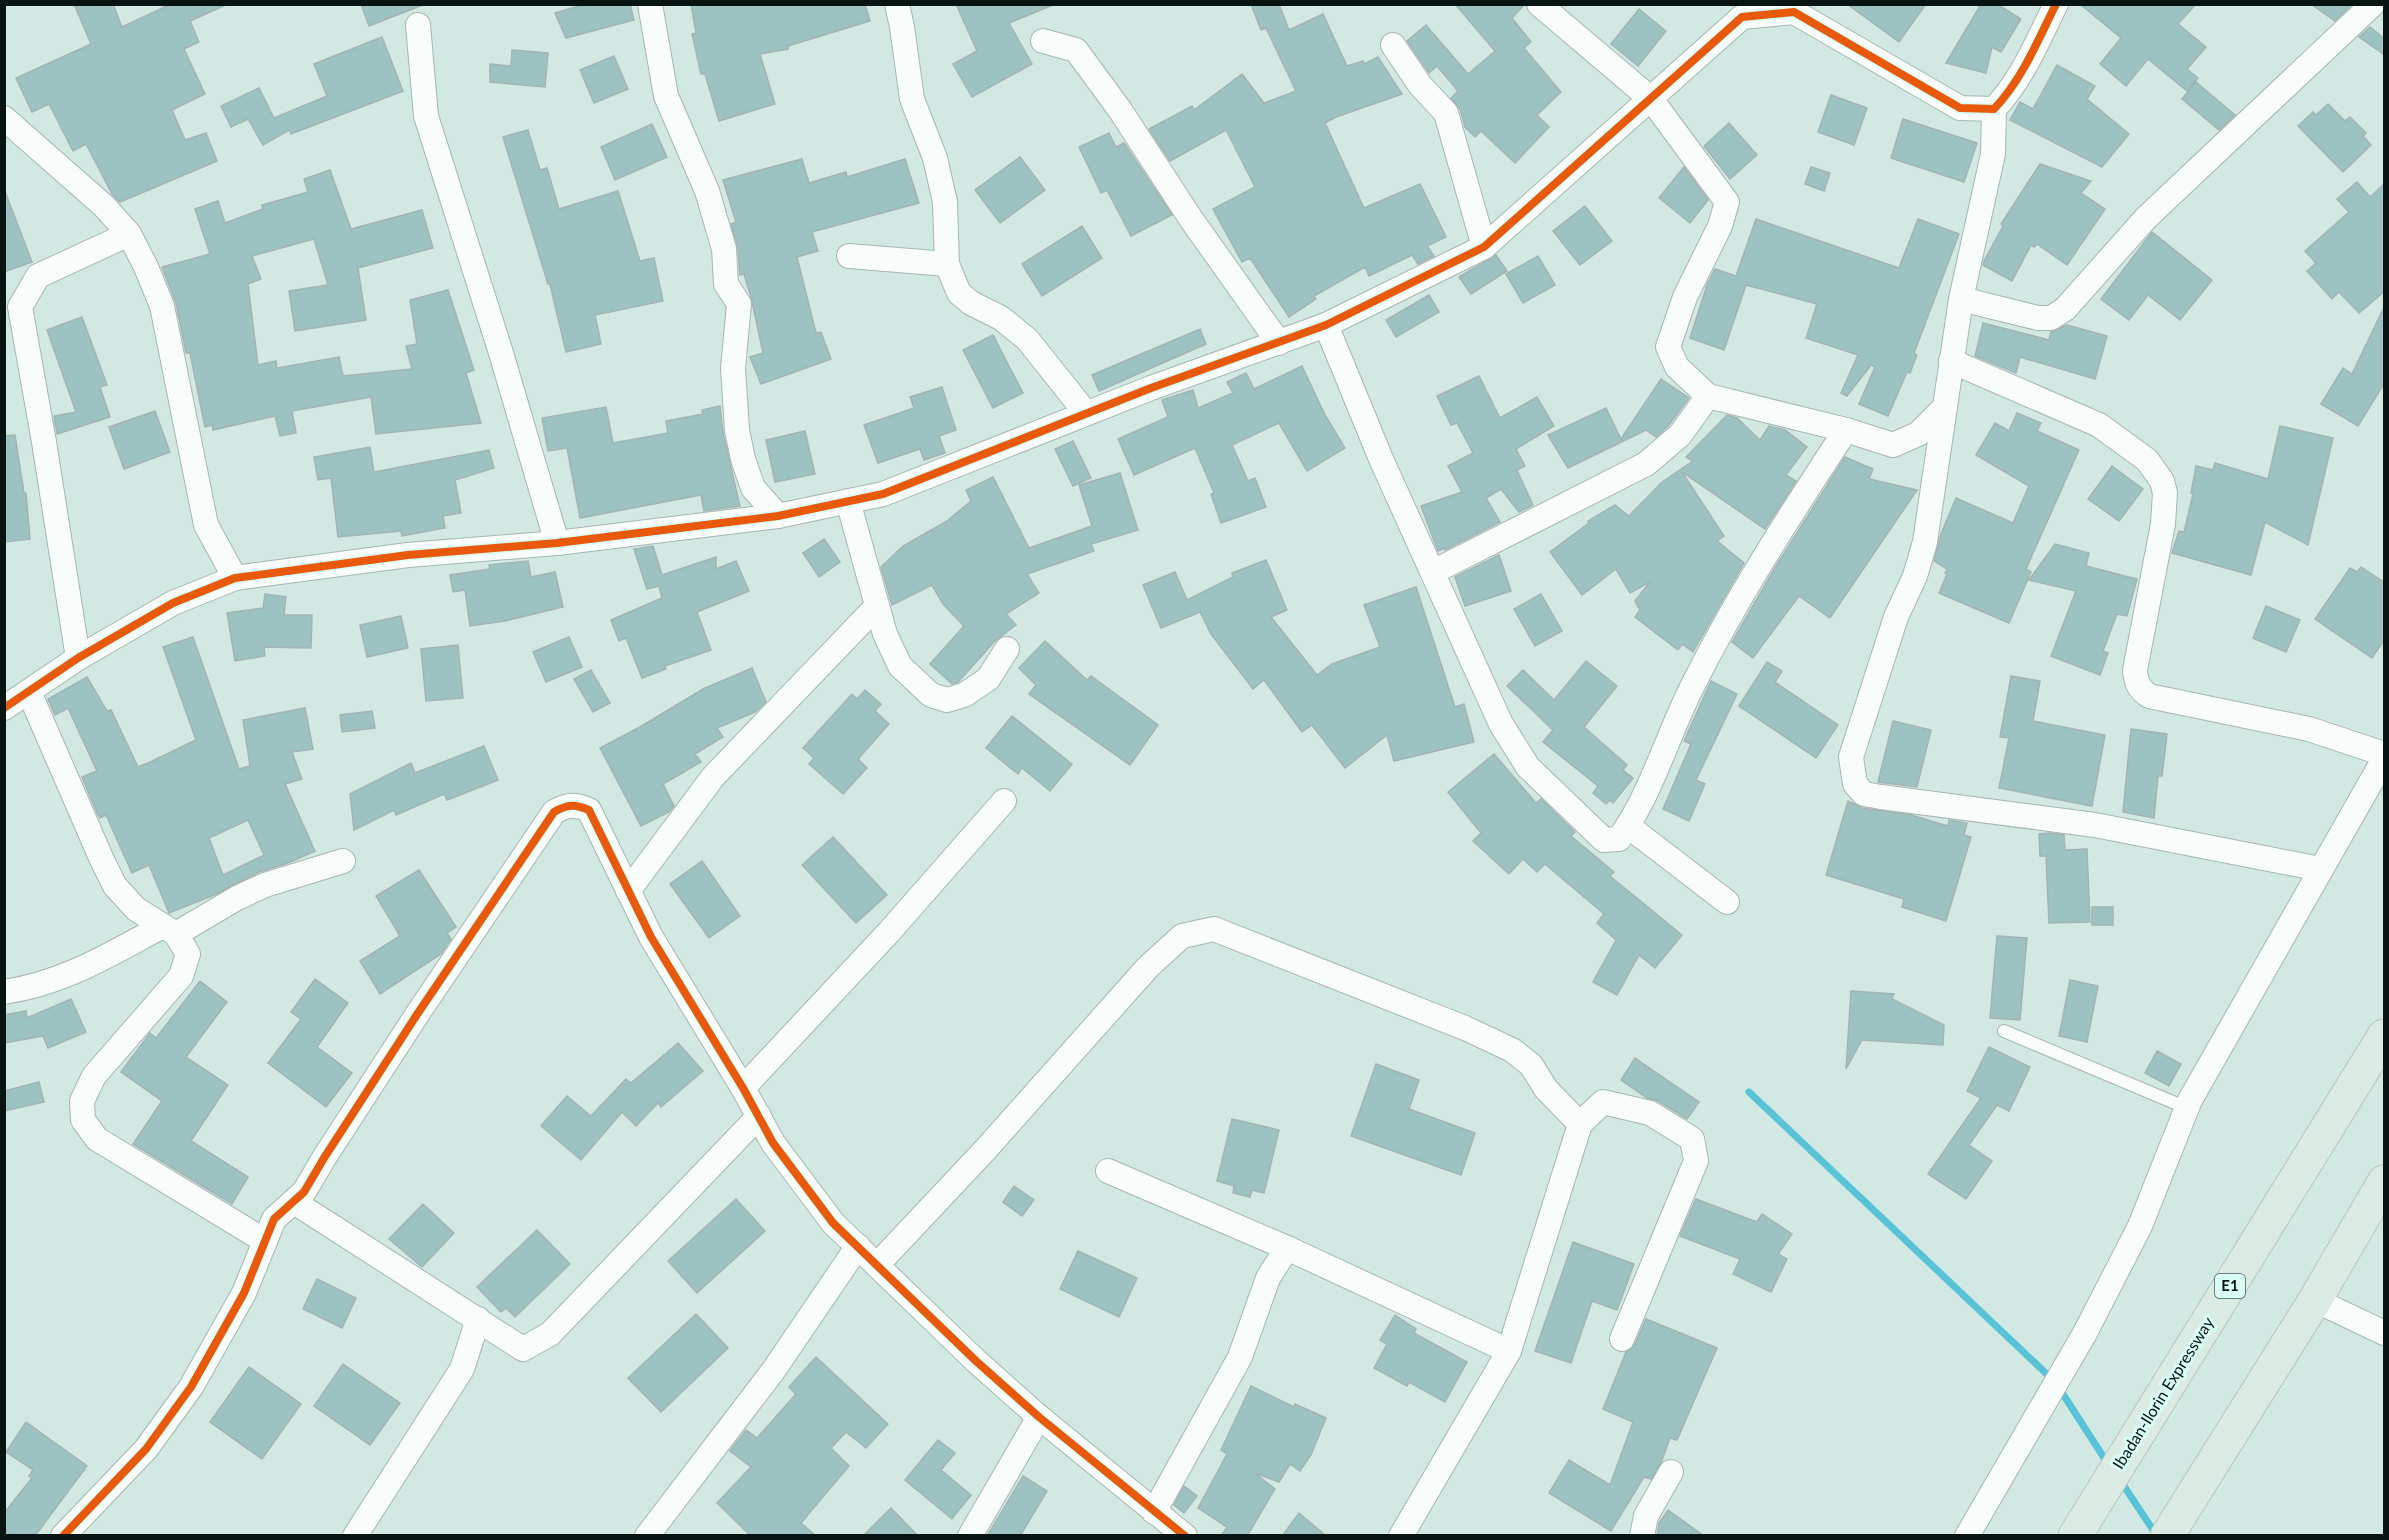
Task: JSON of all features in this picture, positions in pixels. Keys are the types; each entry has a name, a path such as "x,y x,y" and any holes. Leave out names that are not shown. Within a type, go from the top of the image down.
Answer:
{"highway":[{"name":"Ibadan-Ilorin Expressway","path":"2075,1536 2385,1036"},
{"path":"2167,1536 2315,1300 2385,1182"}],"street":[{"path":"650,4 666,96 707,191 724,249 726,284 739,304 733,368 737,430 743,459 753,488 778,516"},
{"path":"897,4 912,99 935,158 945,202 947,264 959,293 971,303 1001,318 1027,339 1086,413"},
{"path":"1539,4 1651,99 1727,202 1720,226 1685,297 1668,347 1677,367 1708,396 1846,430 1893,445 1918,434 1944,408"},
{"path":"2056,4 2019,77 2005,98 1994,109 1993,154 1961,299 1925,542 1915,576 1896,617 1851,757 1855,784 1864,794 2095,825 2320,869"},
{"path":"1961,299 2038,318 2051,318 2065,309 2146,218 2373,4"},
{"path":"4,708 78,658 173,603 235,578 408,555 558,543 778,516 883,494 1151,387 1326,325 1484,247 1651,99 1746,11 1794,12 1960,108 1994,109"},
{"path":"418,25 426,116 558,543"},
{"path":"1043,41 1076,50 1120,110 1191,219 1280,343"},
{"path":"1393,45 1420,85 1446,113 1484,247"},
{"path":"4,118 104,206 129,234 146,267 162,306 206,525 235,578"},
{"path":"78,658 45,441 20,307 38,276 129,234"},
{"path":"849,256 947,264"},
{"path":"1326,325 1381,459 1501,724 1527,767 1604,840 1619,838 1628,826 1640,805 1690,692 1772,543 1846,430"},
{"path":"1951,361 2099,425 2147,460 2162,481 2165,493 2163,524 2135,670 2137,685 2143,692 2150,696 2309,729 2385,754"},
{"path":"1433,572 1646,464 1680,435 1708,396"},
{"path":"848,501 885,634 900,666 931,695 947,700 964,695 988,679 1007,649"},
{"path":"628,891 713,777 877,606"},
{"path":"29,692 102,860 116,886 136,909 170,930 188,954 181,976 94,1076 82,1101 83,1120 97,1139 265,1241"},
{"path":"1967,1536 2085,1333 2140,1226 2187,1108 2320,869 2385,759"},
{"path":"743,1088 889,932 1004,801"},
{"path":"63,1536 146,1449 191,1387 244,1293 274,1219 304,1192 418,1013 554,812 567,804 590,810 651,937 743,1088 773,1143 833,1223 976,1361 1040,1417 1185,1536"},
{"path":"1628,826 1726,902"},
{"path":"4,992 35,988 67,976 265,885 343,861"},
{"path":"877,1265 986,1149 1148,967 1182,936 1214,929 1512,1050 1531,1065 1546,1089 1580,1124"},
{"path":"1401,1536 1509,1351 1580,1124 1603,1102 1650,1113 1692,1139 1696,1161 1622,1339"},
{"path":"294,1203 523,1349 550,1334 759,1116"},
{"path":"1108,1171 1287,1248 1509,1351"},
{"path":"647,1536 773,1371 858,1246"},
{"path":"1154,1512 1240,1357 1268,1278 1287,1248"},
{"path":"2315,1300 2385,1333"},
{"path":"355,1536 462,1369 478,1319"},
{"path":"970,1536 1040,1417"},
{"path":"1642,1536 1646,1516 1671,1472"}],"lane":[{"path":"2004,1031 2187,1108"}],"building":[{"path":"74,4 113,4 122,27 171,4 228,4 190,21 199,42 184,49 205,94 172,110 185,140 206,133 217,161 120,202 112,194 86,144 73,151 49,104 32,112 16,78 91,44"},
{"path":"361,4 419,4 420,6 369,26"},
{"path":"586,4 630,4 634,20 566,38 555,13"},
{"path":"691,4 865,4 870,21 788,46 788,49 760,54 775,104 719,121 705,74 701,74 692,34 696,33"},
{"path":"956,4 1053,5 1009,23 1032,64 972,97 953,64 977,51"},
{"path":"1251,4 1279,4 1289,30 1323,14 1347,66 1363,61 1364,64 1378,57 1402,94 1325,123 1364,208 1420,184 1446,237 1427,246 1434,256 1418,264 1412,255 1369,276 1365,267 1314,296 1316,299 1289,317 1250,258 1242,262 1213,209 1255,187 1226,130 1170,161 1149,129 1192,106 1194,110 1242,74 1264,103 1296,91 1266,28 1261,30"},
{"path":"1455,4 1525,4 1512,18 1531,42 1524,48 1561,92 1537,115 1549,127 1515,163 1481,131 1475,137 1465,127 1460,109 1451,98 1458,91 1437,66 1429,73 1407,41 1426,25 1468,74 1495,51"},
{"path":"1847,4 1926,4 1899,42"},
{"path":"1981,4 1997,4 2021,19 2001,52 1992,47 1986,73 1946,63"},
{"path":"2080,4 2196,4 2178,24 2206,47 2187,69 2198,78 2187,91 2148,59 2126,86 2100,64 2121,38"},
{"path":"2311,4 2352,4 2335,21"},
{"path":"1639,9 1666,31 1638,66 1611,44"},
{"path":"2370,27 2385,39 2383,54 2359,37"},
{"path":"382,37 403,91 291,134 289,130 263,145 248,119 231,127 221,106 259,88 274,118 327,96 314,64"},
{"path":"512,50 548,53 545,87 490,82 490,64 511,66"},
{"path":"614,56 628,89 594,103 580,70"},
{"path":"2057,65 2095,86 2087,99 2129,134 2102,167 2010,120 2020,102 2033,109"},
{"path":"2196,82 2235,115 2219,130 2182,99"},
{"path":"1831,95 1867,108 1854,145 1818,132"},
{"path":"2328,104 2345,121 2350,117 2366,133 2363,136 2371,145 2343,172 2298,126 2313,112 2316,115"},
{"path":"1903,119 1977,143 1964,182 1891,158"},
{"path":"1729,123 1757,155 1730,179 1704,146"},
{"path":"652,124 667,157 615,180 601,147"},
{"path":"528,130 540,170 547,168 559,209 618,191 640,261 654,258 663,301 595,315 601,344 566,352 550,284 548,284 503,137"},
{"path":"1109,133 1116,147 1124,143 1172,215 1131,236 1107,190 1101,193 1079,147"},
{"path":"1020,157 1045,190 1000,223 975,190"},
{"path":"802,159 809,183 846,172 847,177 905,159 919,203 812,232 818,251 797,257 816,333 821,332 831,359 761,384 750,357 763,353 751,297 744,274 740,275 738,248 731,224 736,222 723,180"},
{"path":"2040,164 2091,181 2081,193 2105,209 2067,265 2037,244 2034,247 2031,245 2012,281 1983,265 2003,226 2001,224"},
{"path":"1684,167 1708,200 1690,223 1659,198"},
{"path":"1811,167 1830,173 1824,191 1805,184"},
{"path":"330,170 351,229 422,210 433,248 358,268 366,320 295,331 289,291 328,285 314,239 252,256 261,279 248,284 258,365 276,361 277,368 339,357 343,376 412,369 406,346 417,344 410,300 448,290 474,370 466,373 481,423 376,434 371,397 292,411 296,433 280,436 275,416 213,430 212,425 205,427 190,353 186,353 176,303 162,267 210,254 195,209 218,201 225,223 263,209 262,205 308,192 304,179"},
{"path":"2357,182 2370,197 2385,183 2385,291 2359,313 2339,292 2332,299 2307,271 2316,263 2305,251 2349,212 2337,199"},
{"path":"6,194 32,262 4,272 4,195"},
{"path":"1585,206 1612,241 1580,265 1553,231"},
{"path":"1756,219 1899,268 1918,219 1959,234 1914,353 1917,355 1910,373 1907,372 1888,416 1859,404 1875,367 1871,365 1847,396 1841,393 1858,355 1806,338 1817,304 1746,285 1724,350 1690,338 1707,285 1715,269 1736,276"},
{"path":"1082,226 1102,258 1042,296 1022,264"},
{"path":"2152,232 2212,280 2180,320 2148,295 2129,320 2101,299"},
{"path":"1496,255 1507,271 1471,294 1459,277"},
{"path":"1538,256 1555,285 1523,303 1506,274"},
{"path":"1429,295 1439,312 1396,337 1386,320"},
{"path":"2385,305 2385,382 2358,426 2321,404 2343,368 2352,374"},
{"path":"82,317 107,385 100,387 110,417 57,434 54,416 76,412 47,330"},
{"path":"1983,323 2049,340 2051,332 2067,325 2107,336 2095,379 2020,357 2016,373 1975,356"},
{"path":"1200,329 1206,344 1099,391 1092,375"},
{"path":"993,335 1023,393 993,408 963,350"},
{"path":"1302,366 1325,415 1345,448 1307,471 1279,423 1232,445 1248,481 1255,478 1266,507 1221,523 1211,494 1214,493 1195,448 1134,475 1118,439 1168,417 1162,400 1193,390 1198,408 1233,393 1227,382 1246,373 1254,389"},
{"path":"1479,376 1500,418 1537,397 1554,426 1516,449 1525,466 1517,470 1533,505 1519,512 1501,489 1486,498 1500,522 1445,550 1445,548 1438,551 1421,506 1462,492 1448,466 1473,453 1457,423 1451,425 1437,396"},
{"path":"1661,379 1689,398 1669,425 1656,437 1646,430 1568,468 1548,435 1606,408 1621,439"},
{"path":"942,387 956,430 939,436 945,453 924,460 920,449 878,463 864,425 914,408 910,397"},
{"path":"720,406 723,433 740,506 704,511 701,495 580,518 567,448 548,451 542,418 606,407 613,443 668,433 666,421 703,414 702,410"},
{"path":"155,411 170,452 124,469 109,427"},
{"path":"2017,413 2041,423 2037,431 2079,450 2026,569 2031,572 2009,623 1939,593 1947,569 1934,561 1941,534 1956,498 2013,523 2029,486 1976,455 1995,423 2009,431"},
{"path":"1727,415 1737,418 1760,440 1769,426 1785,430 1807,447 1786,475 1796,481 1765,529 1682,472 1724,536 1717,541 1744,563 1693,652 1682,644 1678,650 1635,617 1640,610 1635,601 1650,582 1630,593 1616,569 1582,595 1550,552 1589,523 1588,521 1615,505 1629,516 1662,482 1693,461 1686,457"},
{"path":"2280,426 2333,438 2308,545 2265,522 2251,575 2172,553 2179,531 2184,532 2193,494 2191,493 2196,466 2213,470 2215,463 2268,479"},
{"path":"805,431 815,474 775,482 766,440"},
{"path":"15,435 24,493 26,493 30,539 4,542 4,436"},
{"path":"1073,441 1091,478 1073,486 1055,449"},
{"path":"370,447 374,472 489,450 494,468 455,480 461,513 443,516 445,528 402,536 401,531 338,537 331,478 318,480 314,457"},
{"path":"1845,457 1873,469 1869,479 1917,490 1830,618 1799,596 1753,658 1732,642 1776,566"},
{"path":"2112,466 2143,489 2119,521 2088,499"},
{"path":"1120,473 1138,530 1091,544 1094,551 1027,574 1039,593 1006,614 1016,625 995,641 958,682 952,684 930,664 964,626 943,604 932,585 892,605 881,567 903,546 947,521 971,501 966,490 993,477 1029,548 1092,526 1079,485"},
{"path":"824,539 840,562 819,577 803,553"},
{"path":"2055,544 2089,553 2086,566 2137,579 2127,616 2117,614 2103,651 2108,653 2100,675 2051,656 2076,591 2029,580"},
{"path":"653,546 662,575 716,557 716,569 736,561 749,591 697,612 711,650 665,666 666,669 642,678 626,638 619,641 611,620 662,598 659,586 647,589 634,549"},
{"path":"1499,555 1511,591 1465,606 1455,577"},
{"path":"1266,560 1287,610 1271,617 1317,675 1332,664 1380,647 1364,605 1416,587 1455,707 1464,704 1474,742 1394,761 1387,735 1345,768 1312,725 1302,732 1264,680 1253,689 1211,634 1200,612 1161,628 1143,585 1175,572 1187,600 1233,577 1232,573"},
{"path":"528,561 531,577 555,572 563,607 505,621 470,626 465,590 453,592 450,575 490,569 489,565"},
{"path":"2361,567 2385,583 2385,639 2372,658 2315,619 2350,568 2357,572"},
{"path":"265,594 286,597 284,615 312,615 311,648 264,647 265,656 235,661 227,613 263,608"},
{"path":"1541,594 1562,631 1535,646 1514,609"},
{"path":"2266,606 2300,620 2286,652 2253,638"},
{"path":"401,616 408,648 367,657 360,625"},
{"path":"193,637 239,769 250,766 243,720 305,708 313,749 292,752 302,779 285,784 315,851 259,872 214,895 169,913 149,865 132,873 106,815 100,818 97,813 82,777 97,771 68,708 55,715 48,699 87,677 107,711 111,710 138,767 148,763 196,740 163,647","holes":["248,820 264,855 223,875 209,838"]},
{"path":"569,637 582,667 546,682 533,652"},
{"path":"1045,641 1087,680 1091,676 1158,725 1130,765 1029,694 1036,685 1019,668"},
{"path":"458,645 463,698 426,701 421,649"},
{"path":"1586,661 1617,686 1584,727 1627,765 1623,770 1633,778 1613,803 1610,800 1606,804 1593,793 1598,786 1543,742 1553,730 1507,686 1523,670 1554,700"},
{"path":"1767,662 1782,671 1775,682 1838,725 1816,758 1739,706"},
{"path":"752,668 766,702 755,712 717,728 723,737 695,754 701,762 663,784 674,806 669,812 641,826 600,748 703,689"},
{"path":"591,670 610,703 593,712 574,679"},
{"path":"2011,676 2040,681 2033,721 2105,735 2092,806 1999,788 2009,738 2000,737"},
{"path":"1711,681 1737,694 1696,780 1705,784 1689,821 1663,809 1691,744 1684,741"},
{"path":"865,690 881,704 875,711 889,724 858,759 867,768 843,794 809,764 814,758 803,748 852,694 857,699"},
{"path":"372,711 375,728 342,732 340,715"},
{"path":"1012,716 1072,764 1050,791 1022,768 1018,774 986,748"},
{"path":"1893,721 1931,730 1917,787 1878,782"},
{"path":"2131,729 2167,734 2162,776 2158,776 2154,818 2123,812"},
{"path":"484,746 498,780 447,800 444,794 396,815 394,810 354,830 350,794 411,763 415,773"},
{"path":"1494,754 1536,803 1541,799 1575,832 1571,836 1614,872 1610,876 1682,935 1655,968 1639,955 1617,995 1593,982 1616,940 1597,923 1604,914 1545,864 1537,872 1523,859 1509,874 1473,841 1481,833 1448,792"},
{"path":"1848,801 1862,808 1911,815 1948,826 1949,820 1967,823 1964,835 1971,837 1946,921 1902,907 1904,899 1826,875"},
{"path":"2039,834 2064,835 2065,850 2087,849 2090,922 2049,923 2046,856 2040,856"},
{"path":"833,837 887,895 856,923 802,865"},
{"path":"702,861 740,916 709,938 670,884"},
{"path":"419,870 456,927 447,933 451,939 441,954 380,994 360,961 400,936 376,896"},
{"path":"2092,907 2113,907 2113,925 2092,925"},
{"path":"1997,936 2027,938 2020,1020 1990,1018"},
{"path":"315,979 348,1003 317,1047 352,1073 326,1107 268,1063 301,1019 291,1012"},
{"path":"2070,980 2098,986 2087,1042 2059,1036"},
{"path":"200,981 227,1002 186,1057 228,1085 191,1141 248,1177 232,1204 133,1144 162,1101 121,1072 150,1033 156,1038"},
{"path":"1851,991 1894,994 1892,999 1944,1025 1943,1045 1862,1040 1846,1069"},
{"path":"71,999 86,1032 48,1048 43,1036 4,1043 4,1015 26,1011 27,1018"},
{"path":"678,1043 703,1071 661,1107 658,1103 636,1126 622,1112 581,1160 541,1126 567,1096 591,1116 626,1079 631,1083"},
{"path":"1989,1047 2030,1067 2009,1111 1997,1105 1969,1145 1992,1161 1966,1199 1928,1174 1981,1098 1967,1091"},
{"path":"2157,1051 2181,1064 2169,1086 2145,1073"},
{"path":"1635,1058 1699,1102 1687,1119 1658,1101 1647,1098 1621,1080"},
{"path":"1376,1064 1419,1080 1409,1109 1475,1133 1461,1175 1351,1136"},
{"path":"39,1082 44,1102 4,1111 4,1091"},
{"path":"1232,1119 1279,1130 1264,1193 1252,1190 1250,1197 1233,1193 1234,1186 1217,1181"},
{"path":"1014,1186 1034,1200 1022,1216 1003,1202"},
{"path":"736,1199 765,1231 697,1293 668,1261"},
{"path":"1696,1199 1757,1222 1762,1214 1792,1234 1778,1254 1787,1259 1771,1292 1733,1274 1740,1259 1680,1236"},
{"path":"423,1204 454,1233 422,1267 389,1239"},
{"path":"537,1230 570,1264 515,1317 506,1308 501,1312 477,1287"},
{"path":"1573,1242 1634,1264 1617,1310 1592,1301 1571,1363 1535,1351"},
{"path":"1078,1251 1137,1278 1119,1317 1060,1289"},
{"path":"317,1279 356,1298 342,1328 303,1309"},
{"path":"696,1314 728,1348 661,1412 628,1378"},
{"path":"1395,1315 1416,1329 1414,1333 1467,1362 1445,1402 1409,1382 1407,1386 1374,1368 1387,1344 1380,1340"},
{"path":"1646,1319 1717,1348 1677,1440 1670,1438 1661,1463 1651,1479 1644,1477 1611,1531 1549,1493 1569,1460 1610,1485 1633,1422 1603,1409 1626,1352 1635,1344"},
{"path":"816,1357 888,1424 866,1448 846,1432 831,1448 849,1466 801,1523 816,1536 751,1536 717,1503 751,1467 730,1451 746,1430 757,1438 796,1394 789,1387"},
{"path":"343,1364 400,1403 370,1445 314,1406"},
{"path":"249,1367 301,1404 262,1459 210,1422"},
{"path":"1251,1386 1294,1407 1295,1404 1326,1418 1311,1455 1300,1471 1290,1464 1279,1482 1255,1473 1275,1489 1247,1536 1221,1536 1227,1527 1198,1508 1227,1454 1221,1450"},
{"path":"26,1422 87,1466 35,1536 11,1536 4,1530 4,1513 32,1478 29,1476 33,1470 6,1452"},
{"path":"938,1440 955,1453 941,1470 971,1495 952,1519 905,1480"},
{"path":"1023,1476 1047,1491 1020,1536 987,1536"},
{"path":"1184,1486 1197,1496 1184,1513 1174,1505"},
{"path":"891,1508 918,1536 863,1536"},
{"path":"1668,1510 1704,1536 1657,1536 1659,1523"},
{"path":"1299,1513 1326,1536 1282,1536"}],"waterway":[{"path":"1749,1092 2052,1379"},
{"path":"2059,1388 2108,1464"},
{"path":"2120,1480 2157,1536"}],"cycle path":[{"path":"4,708 78,658 173,603 235,578 408,555 557,543 778,516 883,494 1151,388 1326,325 1484,247 1742,17 1794,12 1960,108 1994,109 2021,73 2056,4"},
{"path":"63,1536 146,1449 191,1387 244,1293 274,1219 304,1192 418,1013 554,812 571,806 589,810 651,937 743,1088 773,1143 833,1223 976,1361 1039,1417 1185,1536"}]}
